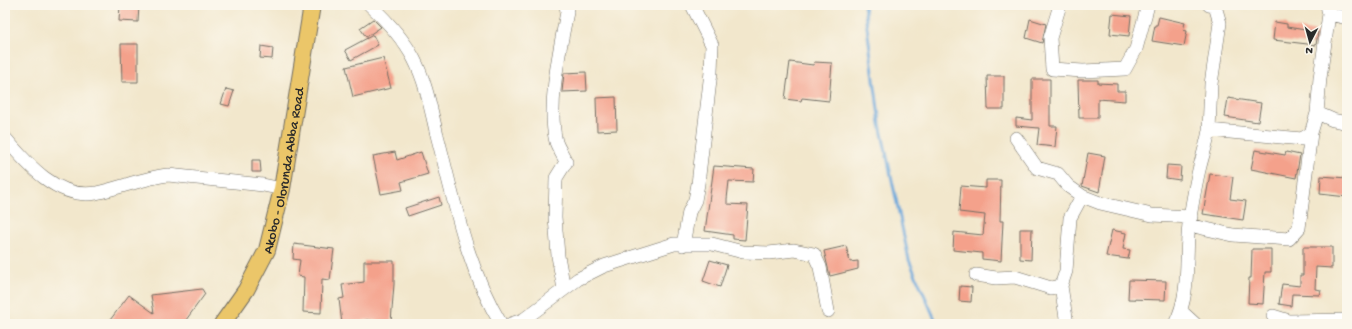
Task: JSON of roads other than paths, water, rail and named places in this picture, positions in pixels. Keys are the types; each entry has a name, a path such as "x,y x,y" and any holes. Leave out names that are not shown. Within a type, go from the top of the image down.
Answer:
{"main road":[{"name":"Akobo - Olorunda Abba Road","path":"222,324 246,290 268,250 282,189 312,5"}],"street":[{"path":"370,5 394,28 414,59 425,90 467,249 489,304 501,324"},
{"path":"564,289 558,256 555,217 556,178 566,162 556,142 554,116 557,66 567,12 566,5"},
{"path":"683,245 689,212 695,200 698,184 711,72 712,46 692,5"},
{"path":"1060,5 1050,38 1052,69 1083,70 1125,68 1136,49 1148,5"},
{"path":"1175,324 1182,312 1189,263 1190,221 1199,167 1206,146 1211,84 1220,23 1215,6 1210,5"},
{"path":"1016,138 1037,168 1058,174 1068,186 1082,196 1100,203 1152,215 1190,221 1233,235 1289,239 1299,228 1311,133 1317,113 1328,9 1347,18"},
{"path":"1317,113 1333,120 1347,123"},
{"path":"1208,130 1302,139 1311,133"},
{"path":"5,138 40,175 72,192 94,193 156,176 168,175 263,185 282,189"},
{"path":"1067,324 1061,286 1066,271 1070,218 1082,196"},
{"path":"511,324 522,320 578,279 604,266 674,244 712,244 743,252 769,253 794,250 814,254 820,267 828,311"},
{"path":"976,275 996,278 1015,277 1051,288 1061,286"},
{"path":"1182,312 1195,324"},
{"path":"1273,316 1289,321 1347,320"}],"waterway":[{"path":"864,5 880,124 909,260 937,324"}]}
